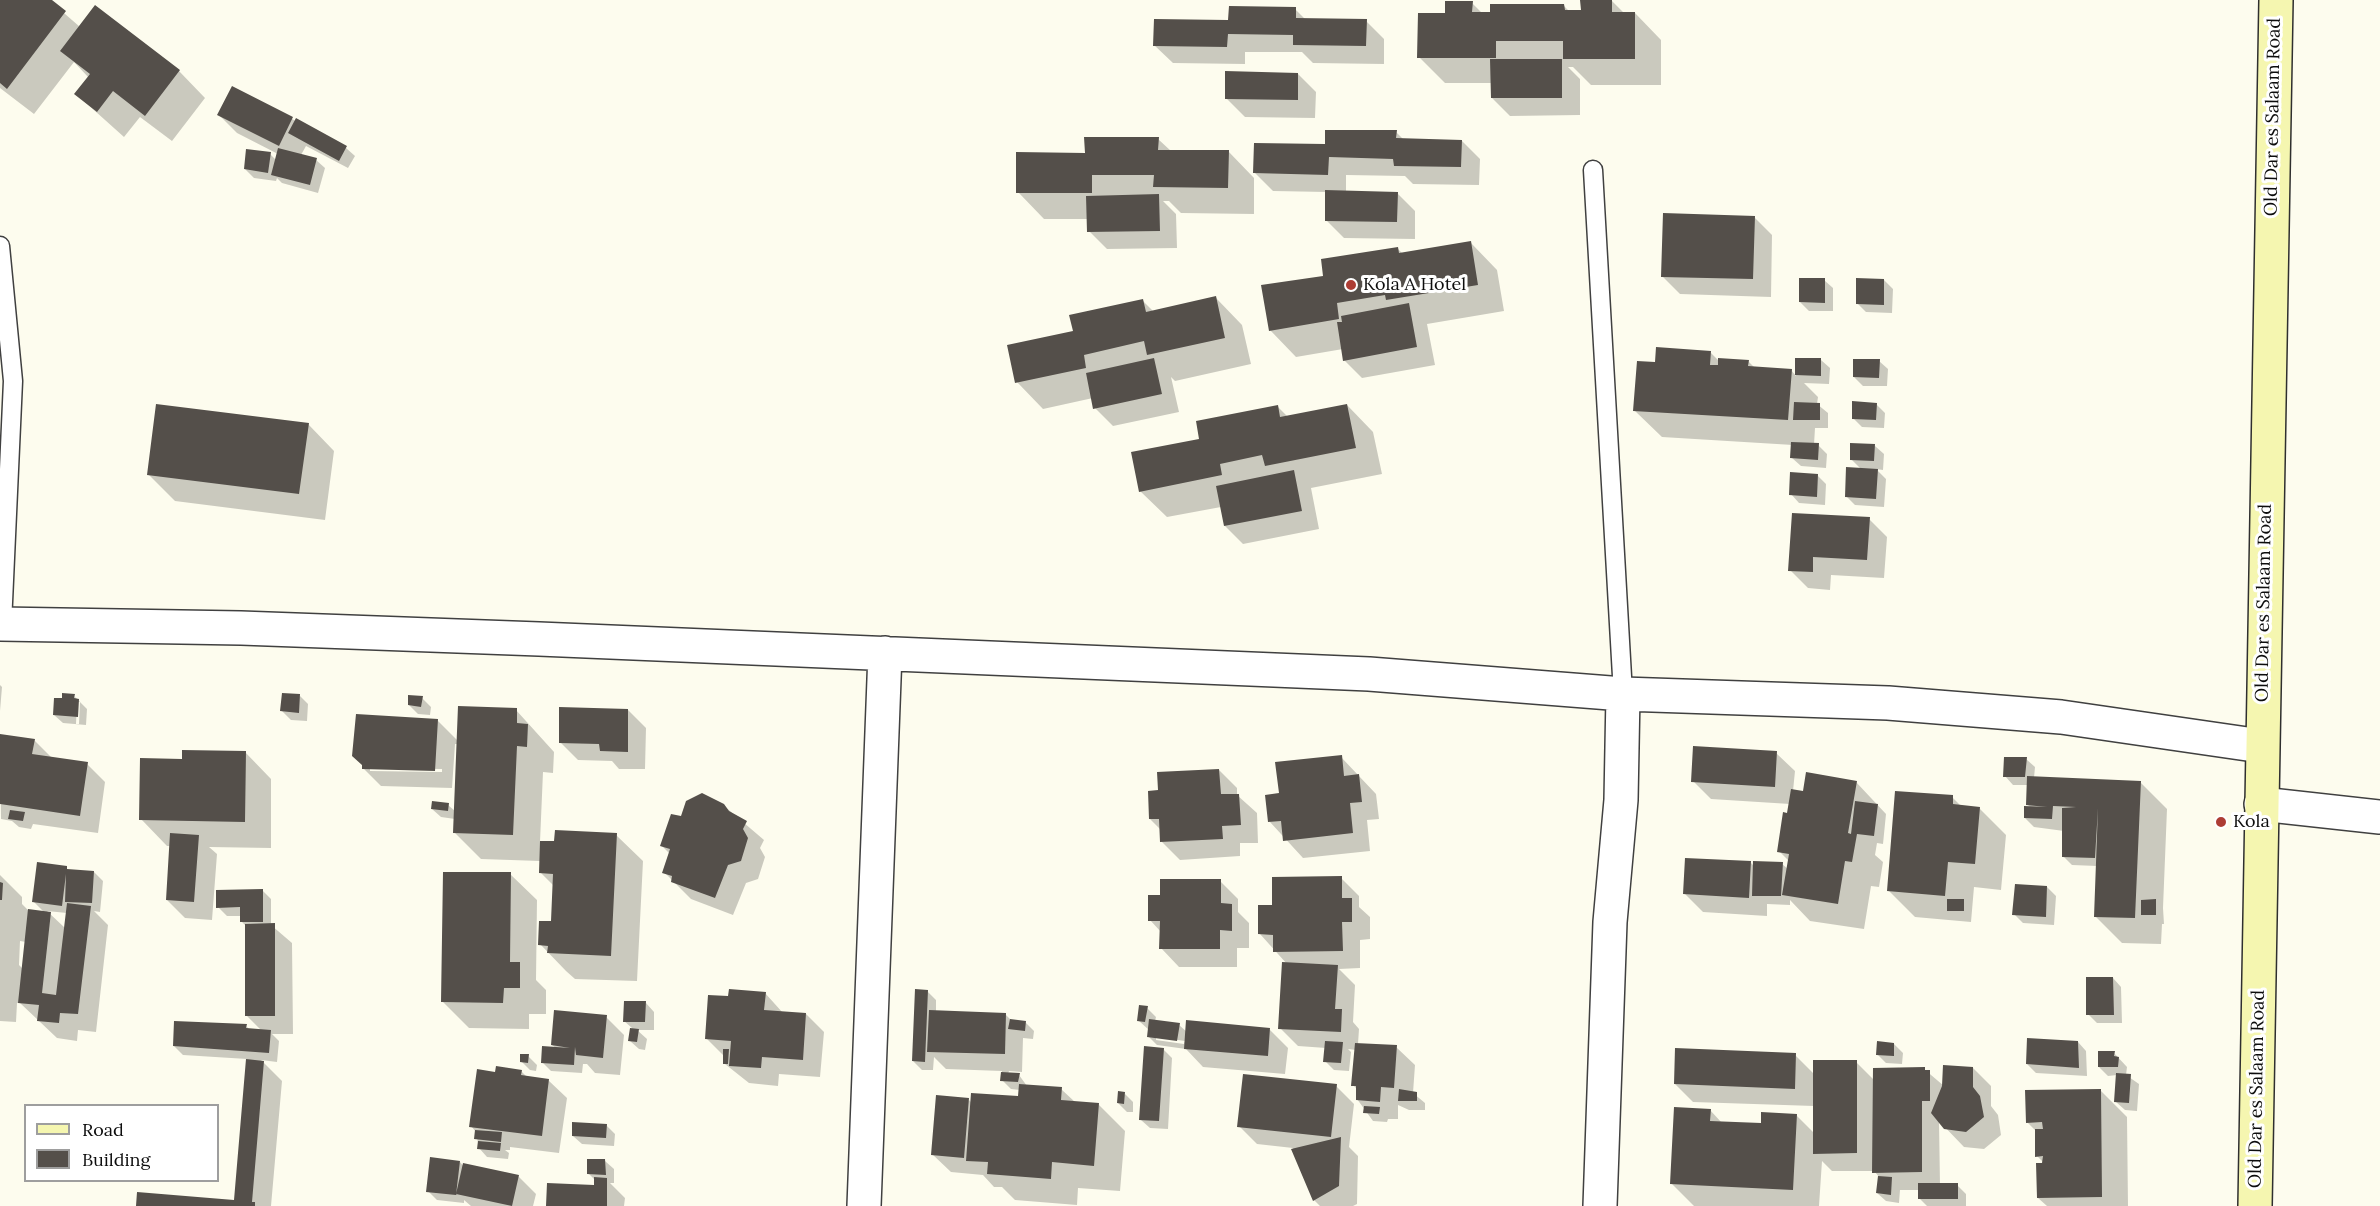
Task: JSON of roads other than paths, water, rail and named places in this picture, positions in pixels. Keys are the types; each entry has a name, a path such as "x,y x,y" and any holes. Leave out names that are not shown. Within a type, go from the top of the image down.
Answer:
{"main road":[{"name":"Old Dar es Salaam Road","path":"2255,1206 2261,746 2276,0"}],"street":[{"path":"1,624 241,628 1369,674 1623,694 1888,703 2061,717 2261,746"},
{"path":"864,1206 885,653"},
{"path":"1600,1206 1610,922 1621,800 1623,694"},
{"path":"2261,804 2380,817"}],"lane":[{"path":"1593,170 1623,694"},
{"path":"0,246 13,381 1,624"}],"place":[{"name":"Kola A Hotel","path":"1351,285"},
{"name":"Kola","path":"2221,822"}]}
